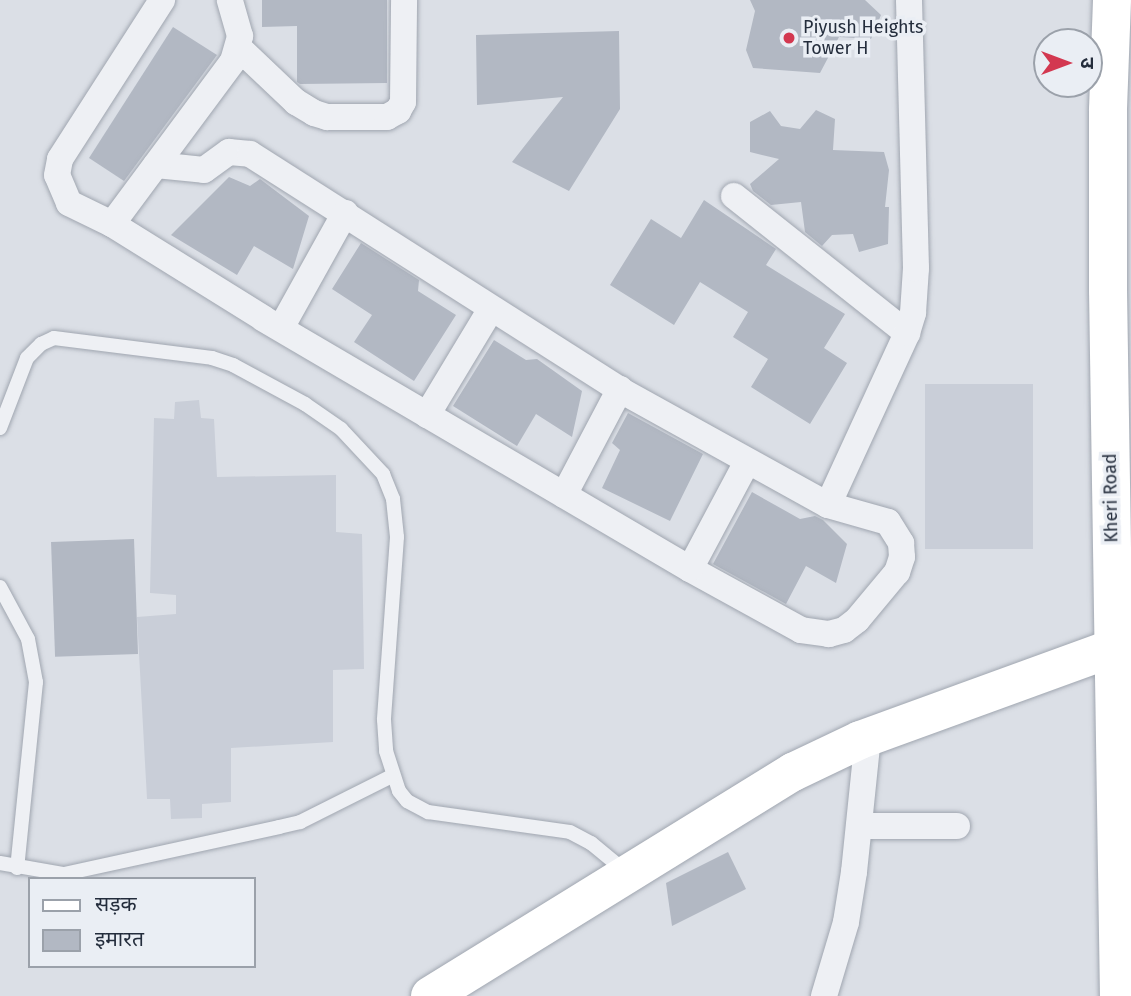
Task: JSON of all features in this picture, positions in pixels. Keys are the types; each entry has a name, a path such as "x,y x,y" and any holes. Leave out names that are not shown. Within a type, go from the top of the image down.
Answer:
{"street":[{"path":"156,165 204,170 229,152 250,154 620,389 828,505 888,522 901,543 902,556 897,572 857,620 844,630 829,634 802,630 690,569 427,415 112,225 69,203 57,175 60,159 162,0"},
{"path":"112,225 233,61 239,48 238,23 230,0"},
{"path":"239,48 296,102 314,113 327,117 387,117 398,111 403,102 404,0"},
{"path":"828,505 908,333 916,268 909,0"},
{"name":"Kheri Road","path":"1112,0 1120,130 1112,648 1119,996"},
{"path":"734,196 908,333"},
{"path":"281,328 345,214"},
{"path":"427,415 491,309"},
{"path":"564,495 620,389"},
{"path":"690,569 747,462"},
{"path":"430,996 793,772 868,736 1112,648"},
{"path":"824,996 846,922 868,736"},
{"path":"859,826 957,826"}],"lane":[{"path":"0,428 27,358 41,344 54,338 212,358 233,365 305,404 341,429 383,474 393,499 397,537 384,720 392,776 407,801 428,812 570,832 591,842 627,873"},
{"path":"0,587 28,639 36,682 16,868"},
{"path":"0,863 16,868 64,874 279,827 300,822 392,776"}],"shaded area":[{"path":"925,384 1033,384 1033,549 925,549"},
{"path":"199,400 201,418 214,419 217,477 336,475 336,532 362,534 364,669 333,670 333,742 231,748 231,802 202,804 202,818 171,819 170,799 147,799 137,617 176,614 176,595 150,593 154,418 174,419 175,402"}],"building":[{"path":"262,0 387,0 387,83 300,84 297,82 297,26 262,27"},
{"name":"Piyush Heights Tower H","path":"750,0 865,0 881,15 871,39 839,37 820,73 753,68 746,50 755,11"},
{"path":"173,27 217,55 124,181 89,158"},
{"path":"619,31 620,109 569,191 512,162 563,97 477,105 476,35"},
{"path":"816,110 835,119 833,150 884,152 889,170 885,207 889,207 888,244 859,252 853,234 832,235 822,246 805,232 801,202 771,205 753,191 750,184 779,159 750,152 750,122 770,111 781,126 800,129"},
{"path":"229,177 250,186 260,179 309,216 293,269 254,246 237,275 171,235"},
{"path":"704,200 776,249 766,265 845,314 824,348 847,363 810,424 751,387 768,359 733,337 748,312 700,282 674,325 610,285 651,219 681,238"},
{"path":"361,243 419,280 418,291 456,315 414,381 354,342 372,315 332,289"},
{"path":"494,340 526,360 537,359 582,391 572,437 536,414 517,446 453,406"},
{"path":"628,413 703,454 670,521 602,488 620,450 612,443"},
{"path":"752,492 800,519 815,516 823,520 847,544 836,583 806,566 786,604 713,564"},
{"path":"134,539 138,654 55,657 51,542"},
{"path":"728,852 746,889 672,926 666,883"}],"place":[{"name":"Piyush Heights Tower H","path":"789,38"}]}
